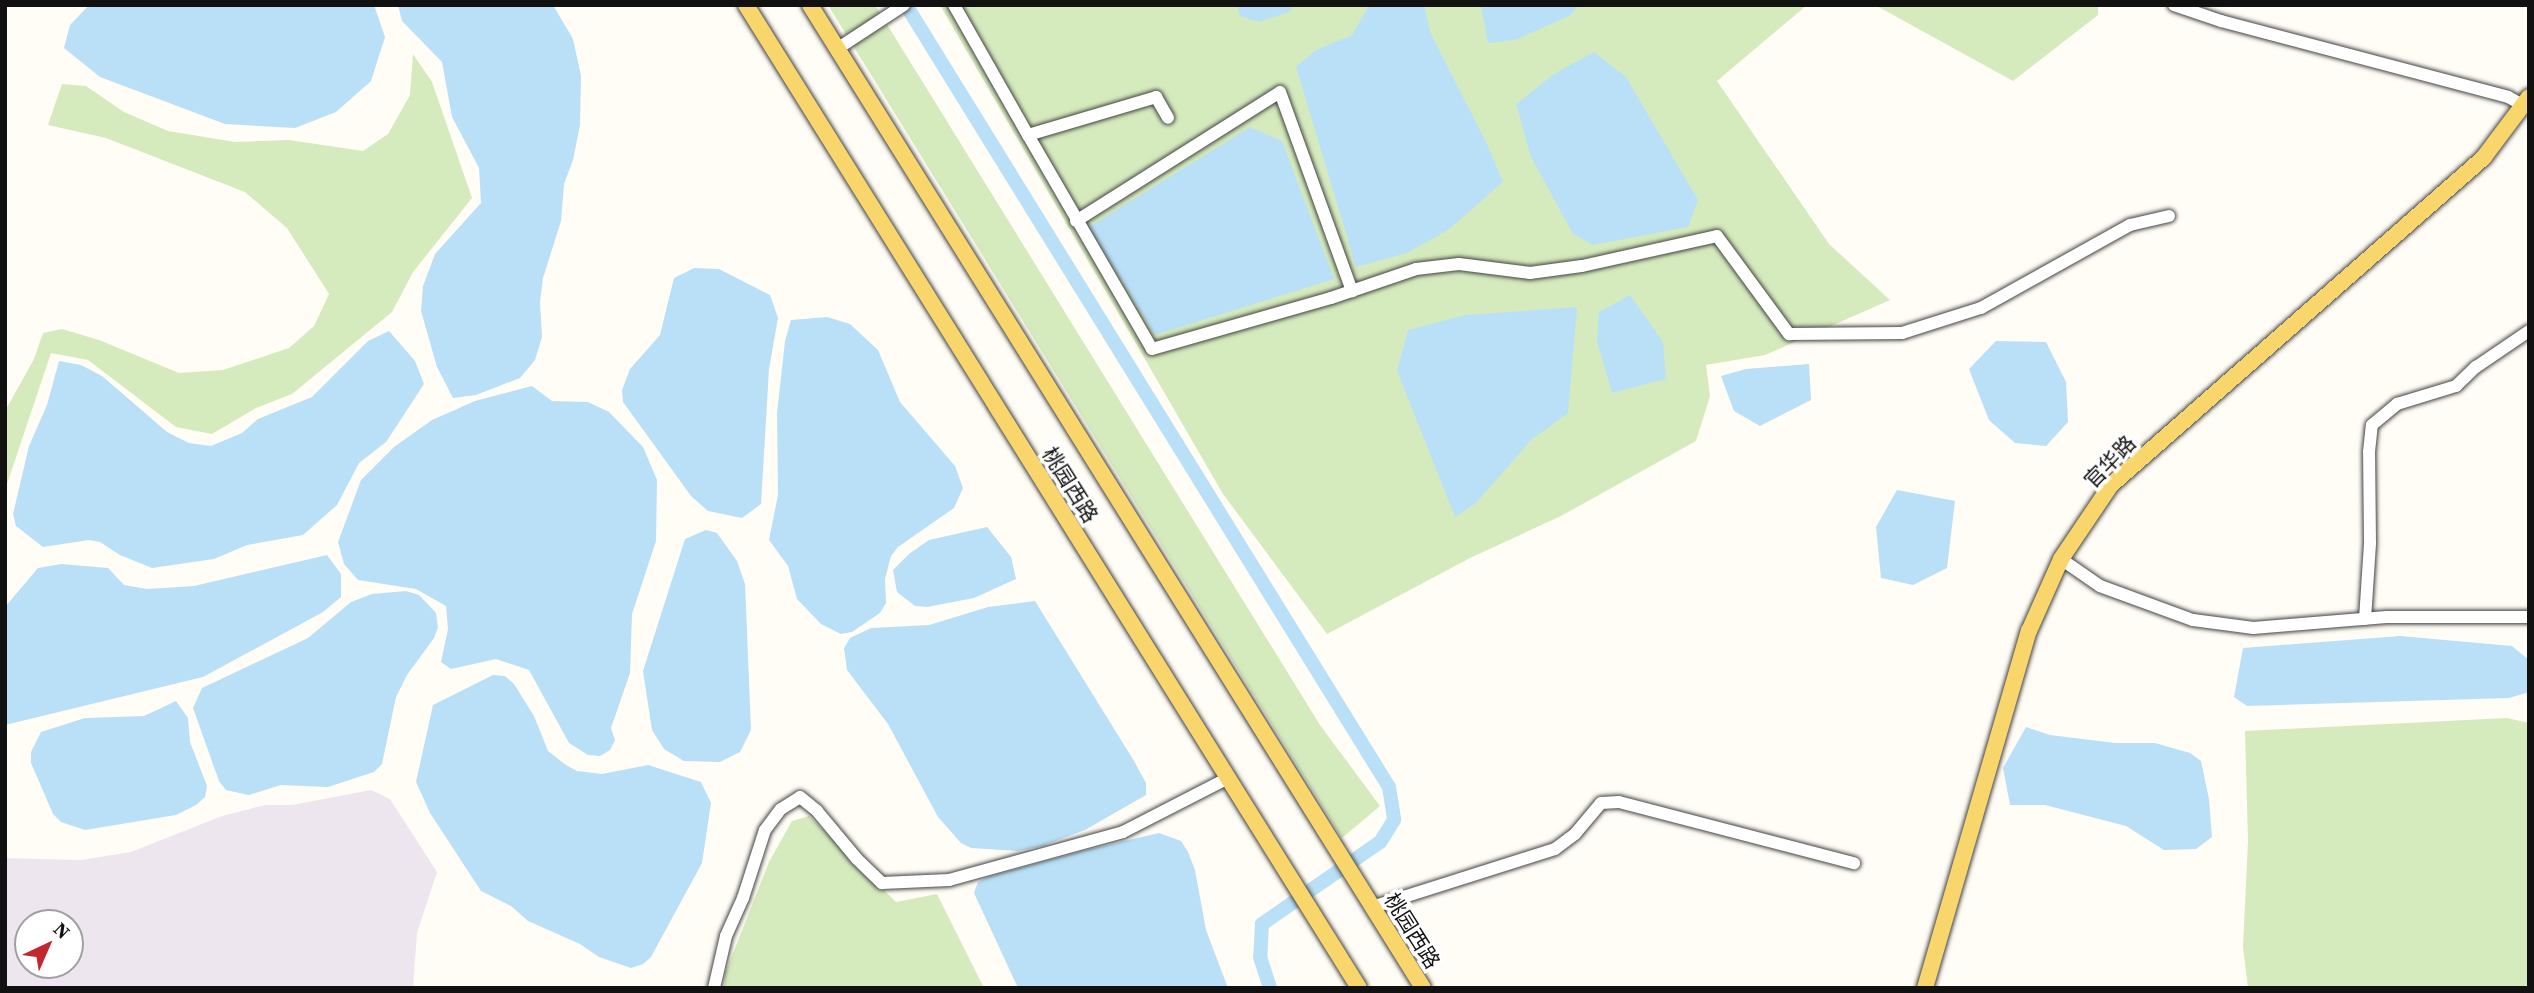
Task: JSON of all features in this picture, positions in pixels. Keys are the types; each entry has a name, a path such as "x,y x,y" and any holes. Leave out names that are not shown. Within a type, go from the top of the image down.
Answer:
{"main road":[{"name":"桃园西路","path":"746,5 1359,988"},
{"name":"桃园西路","path":"810,5 1423,988"},
{"name":"官华路","path":"1925,988 2029,631 2061,559 2111,485 2484,157 2526,101"}],"street":[{"path":"837,49 904,5"},
{"path":"954,5 1152,349 1352,291 1416,269 1459,264 1530,273 1581,266 1717,236 1789,334 1902,332 1981,308 2130,225 2169,216"},
{"path":"2174,5 2221,21 2526,101"},
{"path":"1076,221 1280,92 1352,291"},
{"path":"1028,135 1156,97 1168,118"},
{"path":"2365,619 2371,543 2369,452 2372,425 2397,404 2456,386 2476,368 2529,331"},
{"path":"2061,559 2100,586 2193,620 2253,628 2365,619 2529,617"},
{"path":"714,988 726,936 743,898 765,830 781,809 800,797 817,811 857,859 882,883 949,880 1123,832 1228,778"},
{"path":"1372,906 1555,849 1575,834 1601,803 1619,802 1854,863"}],"shaded area":[{"path":"371,790 390,799 437,872 417,933 413,988 5,988 5,858 81,860 131,852 222,816 265,805 292,805"}],"green space":[{"path":"828,5 875,5 1320,725 1380,806 1342,838"},
{"path":"940,5 1807,5 1717,81 1829,244 1890,300 1765,355 1706,365 1710,396 1696,441 1561,516 1470,558 1327,634 1223,494"},
{"path":"1875,5 2098,5 2098,15 2013,81"},
{"path":"413,54 432,82 472,198 413,272 392,312 292,394 256,408 212,434 176,427 88,360 51,353 5,490 5,411 34,359 43,333 62,329 99,340 179,373 223,370 289,348 314,326 329,294 287,228 245,192 106,138 48,125 62,84 86,86 124,112 168,131 235,142 289,140 363,151 388,134 410,95"},
{"path":"2507,718 2529,723 2529,988 2248,988 2243,947 2248,841 2245,731"},
{"path":"809,816 896,902 937,894 984,988 724,988 725,974 769,862 792,821"}],"water":[{"path":"89,5 374,5 385,37 371,81 336,112 295,128 225,124 100,77 64,48 70,25"},
{"path":"398,5 553,5 573,39 581,76 580,125 573,160 564,184 561,221 543,278 540,302 542,337 535,360 520,378 476,395 453,398 437,367 421,311 423,286 435,254 481,203 479,168 452,117 442,62 402,21"},
{"path":"1237,5 1294,5 1289,12 1259,22 1240,16"},
{"path":"1424,5 1430,32 1486,142 1503,182 1448,230 1407,253 1356,267 1296,67 1316,50 1352,35 1369,6"},
{"path":"1481,5 1580,5 1569,16 1515,40 1488,43"},
{"path":"1594,52 1626,77 1698,200 1688,227 1593,245 1573,234 1531,157 1516,104 1554,74"},
{"path":"1250,127 1282,141 1334,279 1155,335 1089,227"},
{"path":"694,268 719,269 770,295 778,318 769,369 761,504 742,518 708,511 691,496 623,402 622,390 630,369 660,335 674,278"},
{"path":"1630,295 1663,342 1666,379 1612,393 1597,341 1599,312"},
{"path":"1577,307 1568,413 1531,440 1476,503 1455,517 1397,371 1408,330 1466,315"},
{"path":"827,317 850,324 878,350 900,402 955,466 963,488 954,508 898,547 891,556 885,579 886,603 880,613 852,632 841,634 821,624 797,599 788,566 769,540 778,495 777,413 785,341 791,320"},
{"path":"389,331 415,361 424,384 386,442 359,463 337,505 303,535 247,545 214,559 152,568 120,555 100,542 89,540 43,547 16,526 13,514 29,446 47,405 59,361 81,365 102,376 167,432 189,443 211,446 242,433 258,419 312,397 368,341"},
{"path":"1996,341 2046,342 2066,382 2068,422 2046,446 2015,443 1989,420 1969,369"},
{"path":"1809,364 1811,400 1760,426 1734,411 1721,376 1746,369"},
{"path":"532,386 552,401 588,402 609,412 643,447 657,480 656,541 632,614 630,673 611,728 615,740 610,750 600,756 588,755 569,743 529,670 496,659 451,669 441,662 448,629 446,606 416,589 358,580 344,564 338,542 361,480 394,447 432,420 475,401"},
{"path":"1897,490 1955,501 1947,568 1913,585 1881,578 1876,527"},
{"path":"987,527 1011,557 1016,579 974,598 927,607 915,606 897,592 893,570 909,554 929,540"},
{"path":"706,530 717,533 737,561 745,584 751,730 740,752 720,762 684,761 664,749 652,730 643,671 685,539"},
{"path":"327,555 341,574 341,597 323,612 203,677 5,725 5,607 38,568 61,564 108,568 124,585 147,589 194,586"},
{"path":"406,591 419,595 436,613 438,627 434,638 407,675 396,697 382,764 374,772 328,787 281,785 249,795 226,790 219,781 193,708 202,688 308,638 351,602 372,594"},
{"path":"1035,601 1134,761 1146,783 1146,795 1085,830 1042,846 1018,851 971,848 961,843 938,817 888,724 847,670 844,648 850,638 871,628 929,625 988,607"},
{"path":"2400,636 2512,646 2529,660 2529,692 2509,698 2247,706 2234,697 2243,648"},
{"path":"493,675 505,676 514,684 534,716 548,751 577,771 602,774 648,765 701,782 711,803 702,863 651,957 643,964 631,968 599,957 580,944 528,921 511,906 481,891 430,813 416,782 433,705"},
{"path":"176,701 188,718 190,742 207,786 205,797 176,815 85,830 61,822 53,814 31,763 31,752 41,732 85,718 144,716"},
{"path":"2026,727 2050,735 2115,743 2155,743 2190,753 2201,761 2209,799 2212,837 2196,849 2164,850 2126,826 2045,805 2010,805 2003,768"},
{"path":"1159,833 1181,841 1188,852 1195,870 1206,930 1228,988 1018,988 974,893 978,882 1090,849"}],"waterway":[{"path":"906,5 1389,787 1394,820 1380,842 1262,924 1260,957 1270,988"}]}
